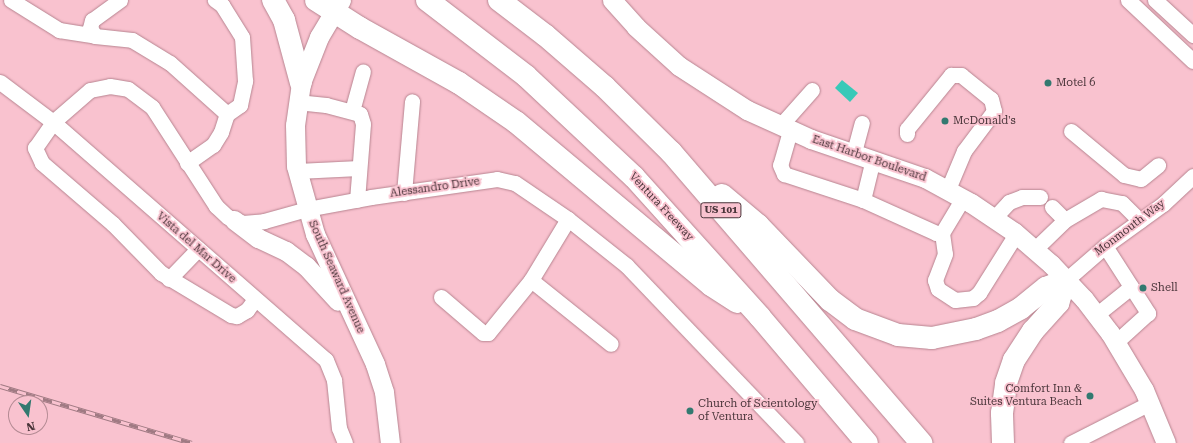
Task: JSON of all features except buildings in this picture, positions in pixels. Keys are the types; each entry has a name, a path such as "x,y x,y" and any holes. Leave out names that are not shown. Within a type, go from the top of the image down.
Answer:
{"highway":[{"path":"273,0 284,20 299,92"},
{"name":"Ventura Freeway","path":"427,0 520,72 591,134 676,222 760,317 866,443"},
{"name":"US 101","path":"499,0 545,35 599,82 671,152 921,443"},
{"path":"330,4 447,76 516,122 710,285 760,317"},
{"path":"671,152 758,225 830,300 855,318 881,331 912,337 932,338 976,329 1004,317 1046,288 1066,280"},
{"path":"1003,443 1002,413 1005,390 1014,360 1033,332 1058,303 1066,280"}],"main road":[{"name":"East Harbor Boulevard","path":"612,0 657,47 702,83 747,110 785,129 873,159 955,193 995,218 1035,249 1066,280 1096,315 1116,342 1150,404 1166,443"},
{"name":"South Seaward Avenue","path":"330,4 299,92 295,125 297,171 307,209 327,263 375,364 384,392 390,443"},
{"path":"234,220 258,238 286,251 306,266 356,322"}],"street":[{"path":"11,0 59,30 132,40 170,63 227,114"},
{"path":"95,36 90,28 92,20 120,0"},
{"path":"187,163 213,145 221,132 227,114 240,105 245,81 242,37 222,5 215,0"},
{"path":"1128,0 1193,61"},
{"path":"1155,0 1193,35"},
{"path":"352,112 363,71"},
{"path":"907,134 907,129 952,75 958,74 991,99 994,104 990,118 964,151 955,193 942,233 945,254 935,280 938,289 955,300 973,298 979,293 1016,234"},
{"name":"Vista del Mar Drive","path":"0,82 53,122 326,360 334,380 339,428 345,443"},
{"path":"234,220 216,206 152,107 137,94 119,86 100,86 90,90 53,122 35,148 42,164 113,224 169,279 231,316 237,316 247,310 255,299"},
{"path":"812,90 785,129 780,165 784,174 863,200 927,229 942,233"},
{"path":"299,92 360,114 363,124 357,200"},
{"path":"404,193 412,101"},
{"path":"854,152 862,123"},
{"path":"1071,131 1124,175 1141,179 1158,165"},
{"path":"863,200 873,159"},
{"path":"297,171 359,168"},
{"name":"Monmouth Way","path":"1066,280 1105,246 1163,204 1193,176"},
{"name":"Alessandro Drive","path":"234,220 252,223 307,209 357,200 497,179 515,183 568,219 627,266 796,443"},
{"path":"995,218 1009,202 1022,197 1040,197"},
{"path":"1035,249 1065,220 1101,199 1112,199 1122,203 1140,221"},
{"path":"1052,208 1065,220"},
{"path":"441,297 483,333 488,334 531,280 568,219"},
{"path":"1105,246 1148,316 1116,342"},
{"path":"169,279 198,249"},
{"path":"531,280 610,344"},
{"path":"1096,315 1131,287"},
{"path":"1071,443 1150,404"}],"shaded area":[{"path":"842,80 858,93 850,102 835,88"}],"railway":[{"path":"0,386 192,443"}],"place":[{"name":"Motel 6","path":"1048,83"},
{"name":"McDonald's","path":"945,121"},
{"name":"Shell","path":"1143,288"},
{"name":"Comfort Inn & Suites Ventura Beach","path":"1090,396"},
{"name":"Church of Scientology of Ventura","path":"690,411"}]}
